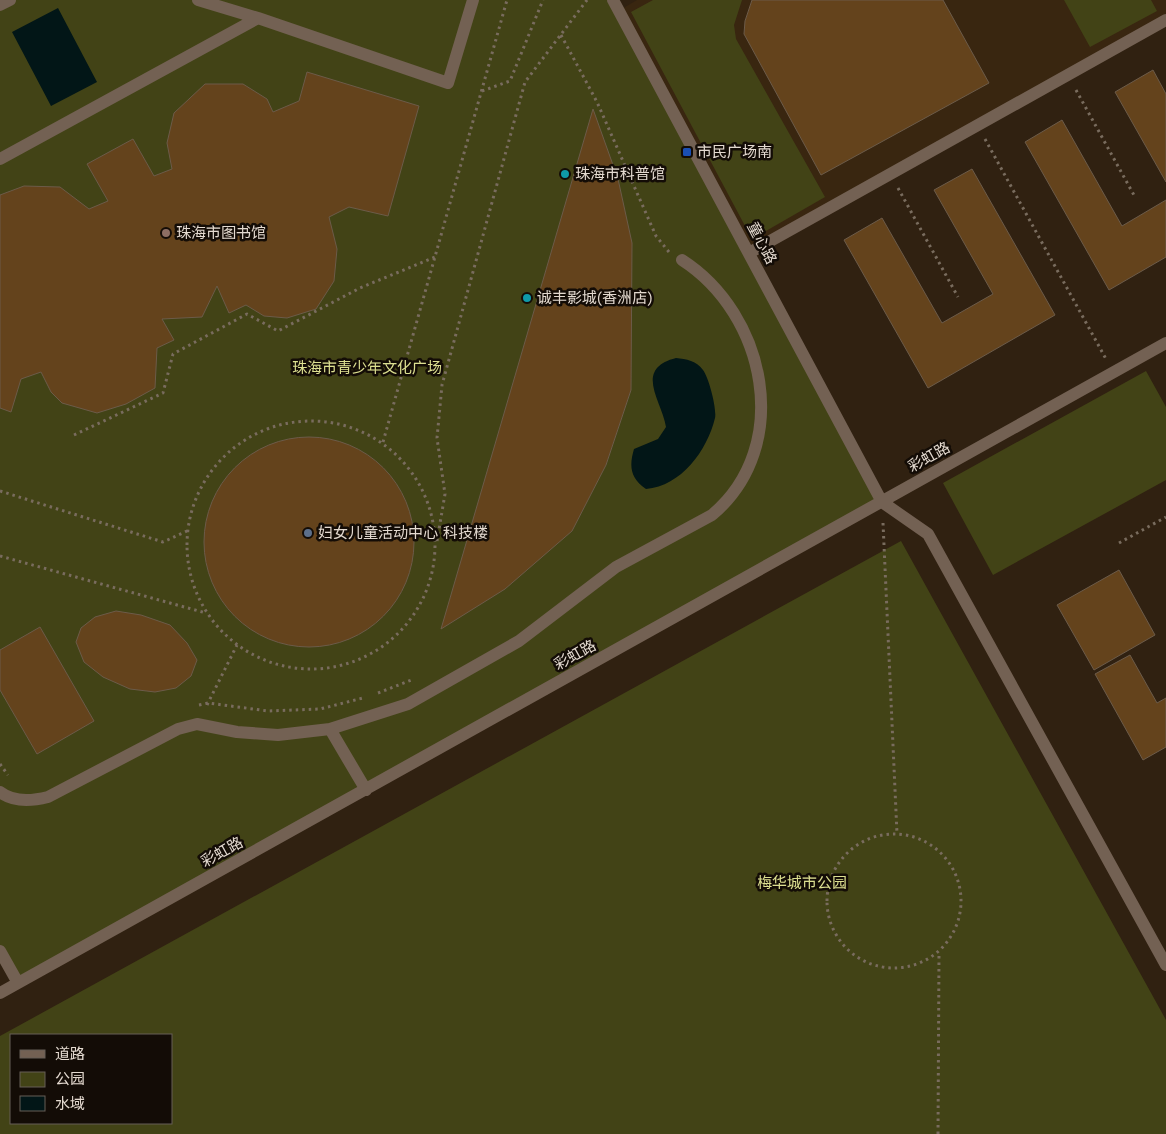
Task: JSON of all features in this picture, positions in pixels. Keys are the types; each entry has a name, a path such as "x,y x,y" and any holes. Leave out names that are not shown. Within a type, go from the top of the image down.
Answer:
{"street":[{"path":"0,6 10,0"},
{"path":"198,0 258,18 448,83 473,0"},
{"name":"童心路","path":"613,0 882,502"},
{"path":"0,159 258,18"},
{"path":"749,253 1166,20"},
{"path":"0,792 18,800 48,797 178,729 197,724 237,732 278,735 330,729 408,704 519,641 616,567 712,515 725,504 740,482 752,457 759,430 762,397 757,369 749,342 732,309 710,281 682,260"},
{"name":"彩虹路","path":"0,993 1166,343"},
{"path":"882,502 928,534 1166,965"},
{"path":"330,729 366,790"},
{"path":"0,951 18,983"}],"path":[{"path":"383,442 507,0"},
{"path":"482,91 510,81 543,0"},
{"path":"436,544 430,505 412,470 383,442 345,424 302,419 260,430 224,454 199,489 187,530 190,574 207,613 237,645 272,663 310,670 349,664 384,647 412,619 430,584 446,494 437,438 442,385 526,82 588,0"},
{"path":"561,35 597,102 656,236 669,251 682,260"},
{"path":"1068,75 1136,197"},
{"path":"978,125 1113,373"},
{"path":"890,174 958,297"},
{"path":"74,435 163,393 173,354 247,314 278,331 360,288 435,257"},
{"path":"0,492 163,542 187,530"},
{"path":"882,502 897,834"},
{"path":"1119,543 1166,517"},
{"path":"0,556 207,613"},
{"path":"197,724 237,645"},
{"path":"208,703 268,711 320,710 372,696 419,676"},
{"path":"897,834 918,838 936,849 952,867 960,888 961,911 954,933 940,951 920,964 898,968 875,966 855,955 840,940 830,921 827,900 831,879 841,860 857,846 870,839 897,834"},
{"path":"938,1134 940,951"}],"shaded area":[{"path":"637,0 1166,0 1166,20 749,252 620,10"}],"green space":[{"name":"珠海市青少年文化广场","path":"0,0 613,0 881,502 18,982 0,950"},
{"path":"653,0 742,0 734,25 736,39 825,197 752,239 631,12"},
{"path":"1064,0 1151,0 1157,11 1090,47"},
{"path":"1146,371 1166,407 1166,480 993,575 943,483"},
{"name":"梅华城市公园","path":"901,541 1166,1020 1166,1134 0,1134 0,1036"}],"water":[{"path":"58,8 97,82 51,106 12,32"},
{"path":"676,358 694,363 703,370 712,394 715,418 706,443 691,465 670,481 646,489 634,476 631,466 632,455 634,449 658,439 666,427 653,387 653,378 656,370 663,363"}],"building":[{"path":"752,0 943,0 989,83 821,175 744,34 745,21"},
{"path":"1153,70 1166,94 1166,182 1115,92"},
{"name":"珠海市图书馆","path":"307,72 419,106 388,216 349,207 329,217 337,249 334,281 316,309 287,318 264,316 246,305 229,313 217,286 202,317 162,319 174,340 157,348 155,388 126,404 97,413 62,403 51,392 41,372 21,379 11,412 0,408 0,195 24,186 60,187 89,209 108,201 87,164 133,139 154,176 172,169 167,143 174,113 205,84 243,84 267,99 273,112 299,101"},
{"path":"593,109 618,179 632,243 631,390 606,465 572,531 505,589 441,629"},
{"path":"1062,120 1122,226 1166,200 1166,257 1109,290 1025,142"},
{"path":"972,169 1055,315 928,388 844,240 882,218 942,323 993,294 934,190"},
{"name":"妇女儿童活动中心 科技楼","path":"309,437 329,439 349,445 367,455 383,468 396,484 406,502 412,522 414,542 412,562 406,582 396,600 383,616 367,629 349,639 329,645 309,647 289,645 269,639 251,629 235,616 222,600 212,582 206,562 204,542 206,522 212,502 222,484 235,468 251,455 269,445 289,439"},
{"path":"1119,570 1155,635 1094,670 1057,605"},
{"path":"116,611 141,615 170,625 187,643 197,660 191,676 176,688 155,692 130,689 103,677 84,662 76,642 81,628 95,617"},
{"path":"40,627 94,721 37,754 0,690 0,650"},
{"path":"1130,655 1157,703 1166,698 1166,747 1143,760 1095,674"}],"place":[{"name":"市民广场南","path":"687,152"},
{"name":"珠海市科普馆","path":"565,174"},
{"name":"珠海市图书馆","path":"166,233"},
{"name":"诚丰影城(香洲店)","path":"527,298"},
{"name":"妇女儿童活动中心 科技楼","path":"308,533"}]}
